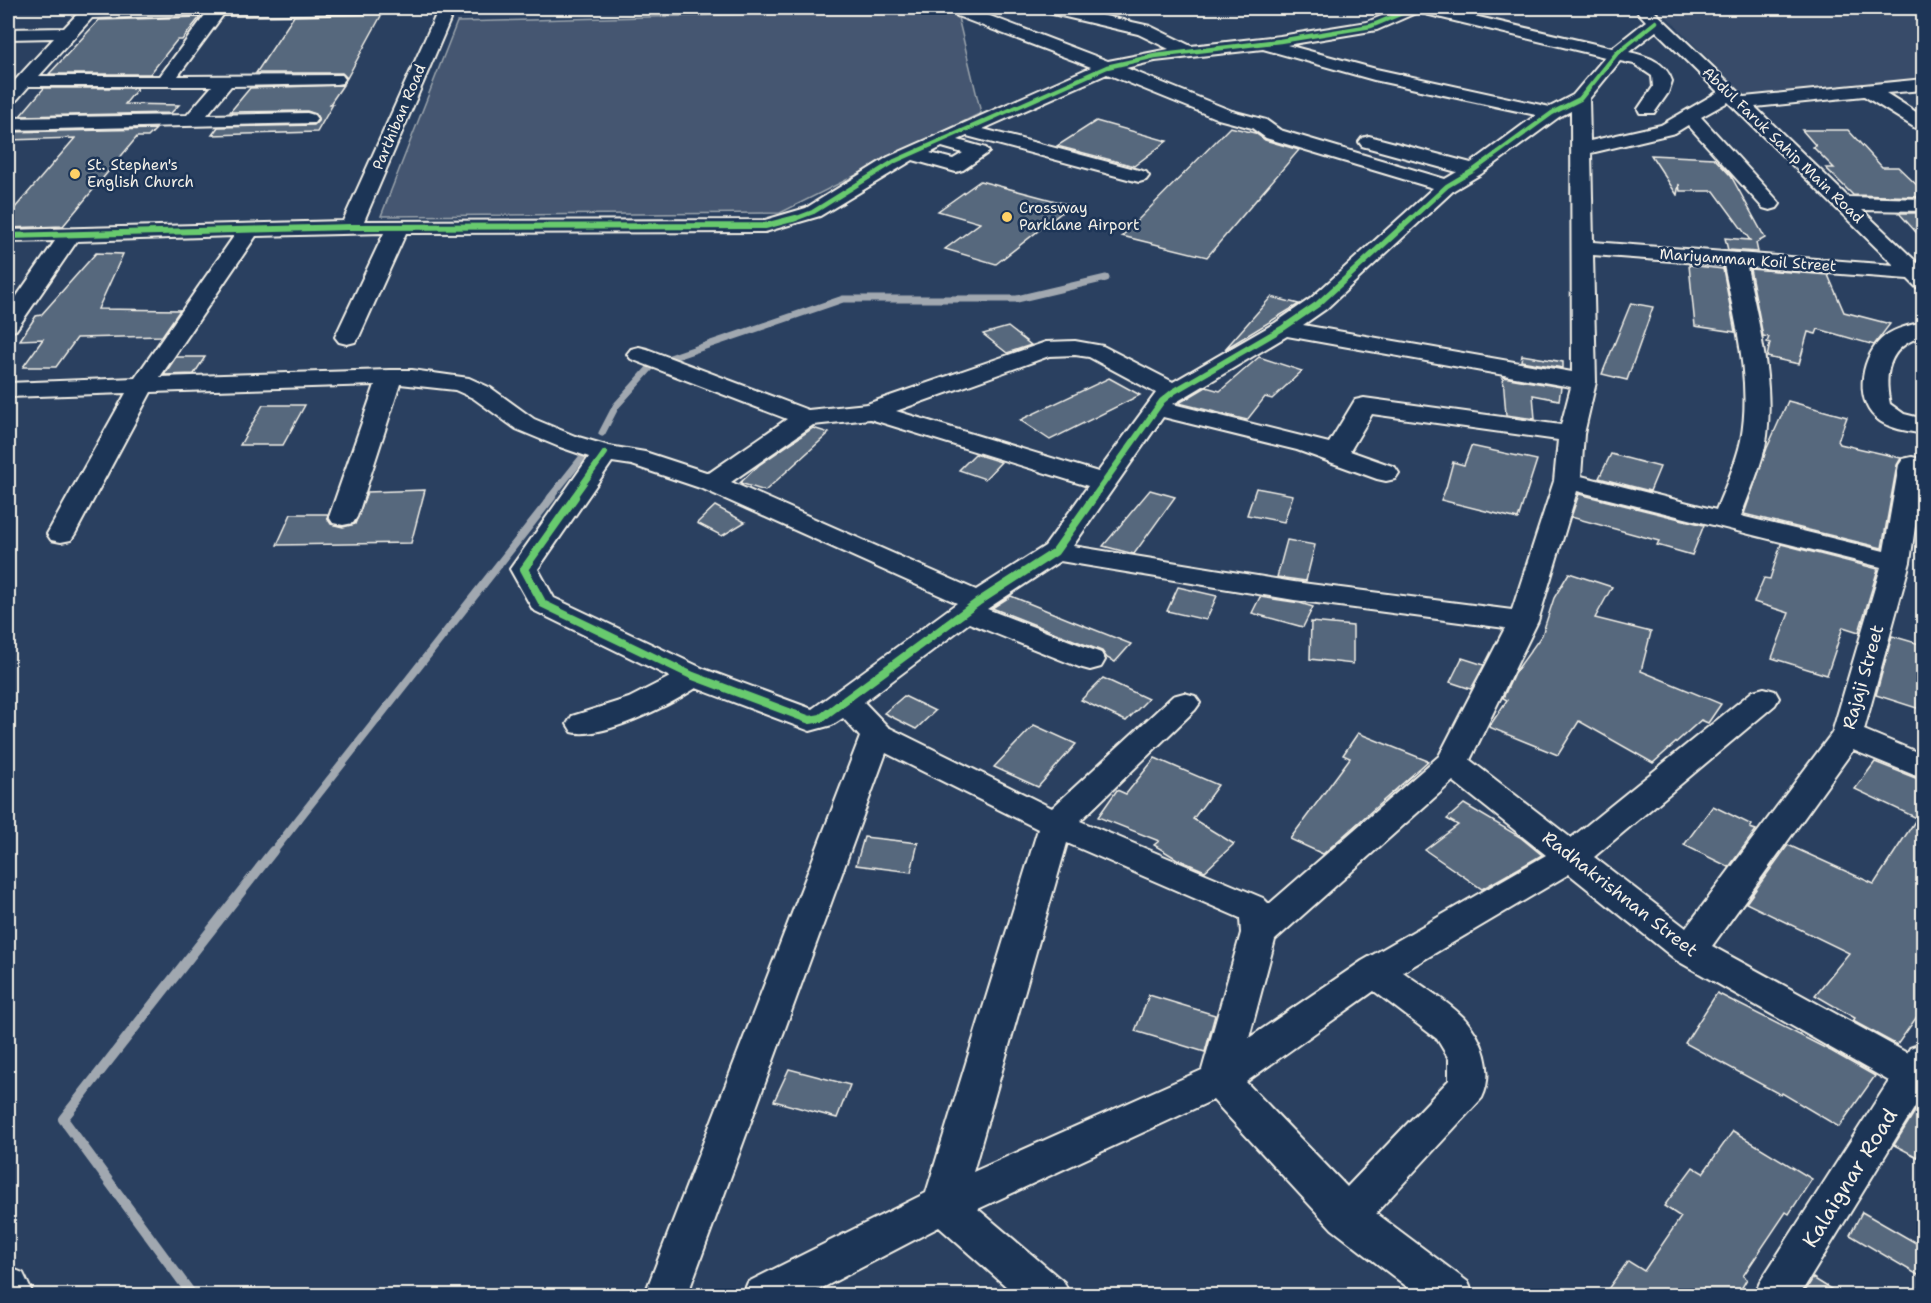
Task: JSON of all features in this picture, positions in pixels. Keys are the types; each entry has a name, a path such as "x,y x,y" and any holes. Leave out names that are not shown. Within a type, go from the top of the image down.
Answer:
{"street":[{"path":"8,98 90,10 376,8"},
{"name":"Parthiban Road","path":"351,227 447,8"},
{"path":"1050,8 1144,30 1188,52"},
{"path":"8,236 351,227 765,225 788,221 813,212 895,161 1107,66 1371,26 1414,8"},
{"path":"1421,8 1617,53 1656,67 1663,76 1664,86 1647,109"},
{"path":"165,81 218,10"},
{"path":"963,12 1107,66 1225,115 1259,124 1331,132 1474,170"},
{"path":"1144,30 1154,15"},
{"path":"605,453 524,569 543,604 693,676 810,720 821,718 972,607 1055,552 1165,400 1283,328 1317,304 1447,186 1474,170 1552,113 1580,99 1649,15"},
{"name":"Abdul Faruk Sahip Main Road","path":"1649,15 1918,278"},
{"path":"8,34 68,33"},
{"path":"1264,43 1334,66 1378,77 1552,113"},
{"path":"22,81 336,80"},
{"path":"192,121 226,81"},
{"path":"1581,149 1668,129 1690,116 1735,98 1867,90 1923,84"},
{"path":"1867,90 1923,125"},
{"path":"1259,933 1452,763 1523,621 1567,481 1571,434 1584,382 1580,99"},
{"path":"1690,116 1770,204"},
{"path":"8,124 307,119"},
{"path":"1259,124 1273,134 1447,186"},
{"path":"965,130 1140,176"},
{"path":"912,154 956,166 979,152 941,141"},
{"path":"1842,203 1923,205"},
{"path":"347,337 398,227"},
{"path":"61,534 143,384 249,230"},
{"path":"8,325 70,235"},
{"name":"Mariyamman Koil Street","path":"1582,248 1734,259 1918,278"},
{"path":"1726,520 1754,439 1755,413 1753,362 1734,259"},
{"path":"1283,328 1584,382"},
{"path":"1923,329 1906,332 1891,342 1880,355 1876,378 1877,405 1882,411 1896,419 1923,427"},
{"path":"639,354 806,418 871,411 1046,349 1075,348 1095,351 1165,400 1306,444 1386,473"},
{"path":"343,517 390,377"},
{"path":"8,390 390,377 460,383 482,393 525,424 605,453 636,458 712,483 972,607 1090,660"},
{"path":"431,405 445,380"},
{"path":"1335,455 1364,405 1571,434"},
{"path":"871,411 1105,483"},
{"path":"712,483 806,418"},
{"name":"Rajaji Street","path":"1689,950 1847,735 1896,562 1912,465"},
{"path":"1567,481 1896,562"},
{"path":"1055,552 1294,591 1523,621"},
{"path":"583,724 637,708 664,696 693,676"},
{"path":"763,1296 943,1205 1219,1080 1375,971 1571,857 1764,699"},
{"path":"844,700 877,735 1056,824 1251,908 1257,914 1259,933 1219,1080"},
{"path":"943,1205 1056,824 1184,703"},
{"path":"664,1296 877,735"},
{"path":"1847,735 1923,768"},
{"name":"Radhakrishnan Street","path":"1452,763 1689,950 1920,1073"},
{"path":"1347,1216 1468,1086 1468,1057 1450,1028 1375,971"},
{"name":"Kalaignar Road","path":"1775,1296 1920,1073"},
{"path":"1219,1080 1347,1216 1453,1296"},
{"path":"943,1205 1049,1296"},
{"path":"8,1287 13,1296"}],"shaded area":[{"path":"1658,8 1923,8 1923,78 1747,98"},
{"path":"956,9 981,113 780,213 381,216 457,22"}],"building":[{"path":"382,14 347,78 342,73 256,73 294,16"},
{"path":"200,17 182,40 177,40 150,74 49,74 99,20"},
{"path":"343,85 330,104 333,104 317,132 212,135 218,127 314,125 319,120 316,114 307,111 230,112 250,88"},
{"path":"44,88 138,88 125,104 179,105 171,113 20,116"},
{"path":"1096,121 1167,141 1134,166 1057,146"},
{"path":"1230,127 1255,133 1265,140 1299,150 1207,257 1122,236"},
{"path":"156,129 148,137 137,137 63,226 8,228 8,216 75,138 8,140 8,132"},
{"path":"1802,130 1848,130 1882,167 1898,167 1923,191 1923,197 1853,195 1826,168 1834,168 1813,147 1816,146"},
{"path":"1651,155 1714,158 1731,176 1765,238 1756,243 1758,252 1728,250 1725,238 1750,240 1714,191 1680,191 1679,184 1677,195"},
{"name":"Crossway Parklane Airport","path":"980,181 1071,205 996,264 945,249 980,223 938,211"},
{"path":"1899,213 1923,213 1923,240"},
{"path":"96,253 123,254 98,309 180,310 162,336 77,338 56,367 23,367 43,339 20,340 36,316 41,315"},
{"path":"1689,265 1723,269 1735,332 1695,326"},
{"path":"1750,269 1828,275 1844,312 1890,324 1874,345 1818,329 1816,334 1808,332 1799,364 1767,357 1769,337 1763,336"},
{"path":"1271,297 1299,304 1225,349"},
{"path":"1631,303 1653,307 1627,380 1602,374"},
{"path":"1008,327 1031,345 1007,353 983,334"},
{"path":"1522,355 1563,362 1563,368 1521,361"},
{"path":"176,357 205,357 194,374 164,375"},
{"path":"1259,357 1302,371 1272,399 1265,397 1247,420 1179,403 1206,387 1220,391"},
{"path":"1503,377 1561,387 1559,400 1533,395 1535,419 1506,415"},
{"path":"1109,378 1140,395 1050,440 1020,420"},
{"path":"1788,401 1847,417 1838,441 1840,444 1901,458 1897,465 1882,548 1744,514 1767,448"},
{"path":"263,405 305,405 283,445 240,445"},
{"path":"813,428 829,433 765,491 740,483 759,465"},
{"path":"1471,446 1537,460 1518,519 1441,500 1453,462 1464,465"},
{"path":"975,454 1001,462 985,479 959,470"},
{"path":"1611,454 1660,467 1650,491 1599,478"},
{"path":"1256,488 1293,495 1284,522 1247,515"},
{"path":"425,490 411,543 277,545 291,514 328,514 327,518 331,524 343,527 355,524 367,492"},
{"path":"1150,490 1175,497 1134,554 1103,546"},
{"path":"1579,494 1704,525 1692,555 1657,545 1659,541 1571,517"},
{"path":"715,506 745,522 722,536 697,523"},
{"path":"1287,540 1315,545 1306,581 1277,577"},
{"path":"1781,544 1878,569 1859,632 1843,627 1827,675 1772,658 1789,613 1754,602 1764,578 1770,579"},
{"path":"1569,573 1612,587 1595,618 1651,632 1641,671 1721,704 1708,723 1701,720 1653,763 1579,721 1558,755 1489,727 1507,700 1503,698 1514,674 1542,635 1554,598"},
{"path":"1178,587 1217,596 1206,620 1167,611"},
{"path":"1011,596 1131,644 1115,662 1107,658 1102,651 992,608"},
{"path":"1260,597 1313,607 1303,627 1252,613"},
{"path":"1311,622 1353,626 1353,664 1310,659"},
{"path":"1892,636 1923,645 1923,710 1876,695"},
{"path":"1462,658 1484,665 1471,689 1450,682"},
{"path":"1103,678 1148,699 1126,721 1081,700"},
{"path":"904,696 935,711 916,729 884,713"},
{"path":"1034,725 1076,744 1038,787 994,767"},
{"path":"1358,733 1428,761 1323,854 1290,839 1350,758 1343,755"},
{"path":"1155,758 1218,785 1193,819 1234,844 1205,871 1177,859 1154,845 1159,841 1098,817 1117,790 1126,794"},
{"path":"1875,762 1923,781 1923,1008 1897,1045 1853,1021 1855,1018 1815,995 1849,953 1746,903 1788,845 1874,884 1917,818 1855,789"},
{"path":"1464,804 1520,837 1542,855 1482,889 1425,850 1458,825 1447,819"},
{"path":"1713,806 1752,825 1750,828 1756,830 1729,867 1684,845"},
{"path":"864,837 918,843 911,872 856,865"},
{"path":"1717,993 1875,1076 1839,1127 1782,1093 1781,1095 1685,1043"},
{"path":"1149,995 1215,1015 1205,1052 1135,1031"},
{"path":"789,1069 850,1085 837,1118 774,1101"},
{"path":"1923,1100 1923,1160 1894,1145"},
{"path":"1733,1131 1812,1179 1789,1214 1786,1212 1743,1276 1747,1279 1737,1296 1603,1296 1628,1261 1644,1271 1681,1217 1664,1206 1693,1167 1703,1173"},
{"path":"1862,1212 1923,1247 1923,1278 1850,1235"},
{"path":"1813,1278 1842,1296 1802,1296"}],"waterway":[{"path":"667,359 843,299 1017,299 1106,278"},
{"path":"602,433 616,406 651,367"},
{"path":"550,498 585,454"},
{"path":"272,853 552,497"},
{"path":"193,1296 63,1119 273,851"}],"cycle path":[{"path":"8,236 351,227 765,226 813,212 895,161 1107,67 1155,56 1280,41 1371,26 1414,8"},
{"path":"605,453 524,569 543,604 693,676 810,720 821,718 978,602 1055,552 1162,401 1173,392 1283,328 1318,304 1447,186 1474,170 1552,113 1580,99 1617,53 1656,22"}],"place":[{"name":"St. Stephen's English Church","path":"75,174"},
{"name":"Crossway Parklane Airport","path":"1007,217"}]}
